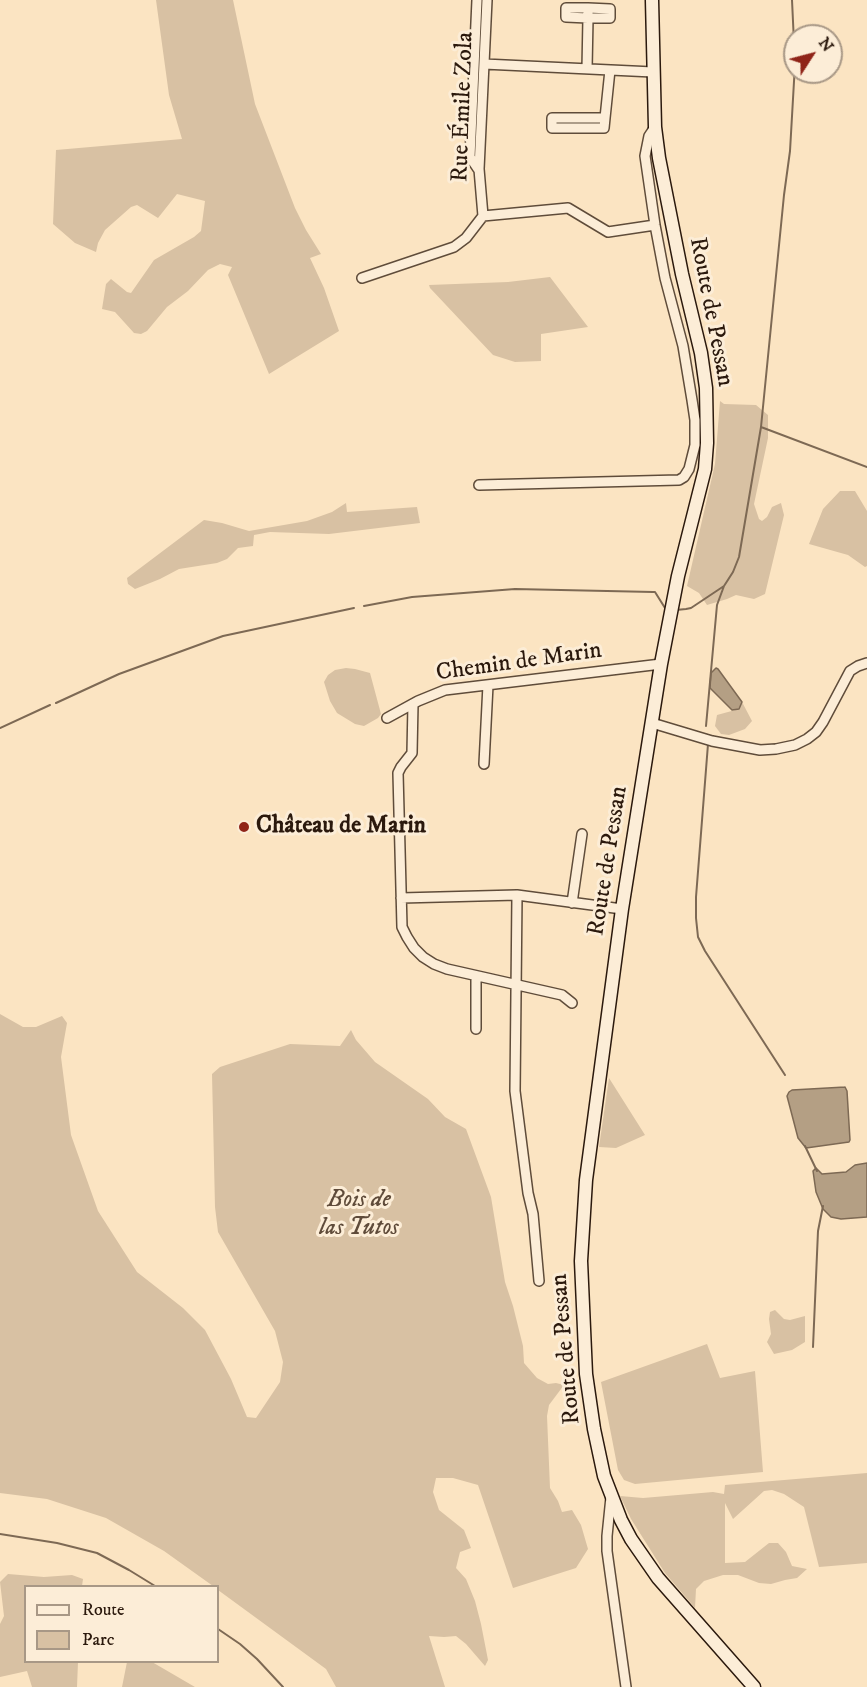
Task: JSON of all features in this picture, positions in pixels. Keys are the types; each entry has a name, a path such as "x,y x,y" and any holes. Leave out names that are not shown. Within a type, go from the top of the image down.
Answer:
{"main road":[{"name":"Route de Pessan","path":"652,0 655,127 664,189 703,365 708,415 707,443 705,469 678,576 652,723 622,909 586,1180 581,1261 586,1374 598,1452 611,1497 631,1539 658,1578 754,1687"}],"street":[{"path":"477,0 470,157 479,169"},
{"name":"Rue Émile Zola","path":"483,216 479,169 487,0"},
{"path":"587,69 588,13"},
{"path":"484,64 653,72"},
{"path":"605,118 552,118 552,128 604,128 610,70"},
{"path":"479,485 679,480 689,469 695,445 695,420 683,346 665,278 645,156 649,136 655,127"},
{"path":"362,278 454,247 466,238 483,216 568,208 608,232 655,225"},
{"path":"665,278 682,274"},
{"path":"652,723 712,741 760,750 795,745 816,732 850,671 867,663"},
{"name":"Chemin de Marin","path":"387,718 445,690 662,664"},
{"path":"484,764 488,685"},
{"path":"413,704 412,753 398,773 402,927 407,937 414,948 434,964 562,995 572,1003"},
{"path":"572,903 582,834"},
{"path":"401,898 517,895 622,909"},
{"path":"517,895 515,1091 528,1193 533,1214 539,1281"},
{"path":"476,976 476,1029"},
{"path":"611,1497 607,1536 608,1551 626,1687"}],"green space":[{"path":"156,0 233,0 255,104 295,208 321,254 310,258 324,288 339,331 269,374 228,275 232,267 220,264 208,270 188,291 167,307 147,331 141,334 134,333 115,312 102,309 106,284 111,279 131,293 154,260 201,231 205,201 177,194 158,218 137,205 131,207 105,230 96,252 75,243 53,224 56,150 182,139 169,95"},
{"path":"550,277 588,327 541,334 541,361 515,362 493,355 429,285 508,282"},
{"path":"720,401 724,404 756,405 768,415 768,438 754,504 759,519 762,521 772,507 781,503 784,515 765,594 754,599 736,595 707,605 699,593 687,586 715,464"},
{"path":"840,491 855,491 867,511 867,566 865,567 848,555 809,544 823,509"},
{"path":"346,503 347,512 417,507 420,523 329,534 270,532 254,535 253,546 238,548 227,559 217,563 179,569 135,589 128,584 127,578 204,520 249,531 307,521 332,512"},
{"path":"346,668 370,673 381,714 364,726 355,724 337,713 330,701 324,682 335,670"},
{"path":"742,702 752,721 745,729 729,735 721,734 715,726 717,715 739,709"},
{"name":"Bois de las Tutos","path":"0,1014 23,1027 36,1027 62,1016 67,1023 61,1057 71,1135 98,1211 137,1272 183,1308 205,1330 231,1379 247,1417 256,1418 280,1382 283,1362 275,1331 218,1232 215,1207 212,1074 220,1067 290,1044 340,1046 351,1030 356,1040 375,1062 428,1099 445,1117 466,1129 491,1197 505,1282 523,1346 524,1363 537,1378 548,1384 564,1385 549,1405 547,1416 550,1488 562,1512 572,1510 581,1525 588,1549 576,1568 513,1588 478,1485 453,1478 436,1478 433,1492 439,1510 464,1530 471,1548 460,1552 456,1568 466,1579 475,1601 488,1660 485,1666 456,1636 429,1636 445,1687 336,1687 326,1669 219,1591 219,1585 212,1585 164,1551 106,1518 47,1499 0,1493"},
{"path":"609,1078 645,1135 616,1148 599,1147"},
{"path":"775,1310 784,1319 790,1320 805,1316 805,1342 792,1350 774,1354 767,1342 771,1334 770,1312"},
{"path":"707,1344 720,1378 755,1371 763,1472 635,1484 624,1480 618,1470 601,1382"},
{"path":"867,1473 867,1563 819,1567 804,1507 784,1494 772,1490 764,1491 733,1519 725,1503 725,1563 745,1562 769,1543 778,1543 786,1552 792,1566 807,1569 797,1578 771,1584 759,1583 738,1575 723,1575 704,1581 696,1589 695,1608 665,1573 631,1519 620,1496 643,1498 713,1492 724,1494 725,1485"},
{"path":"8,1574 44,1577 72,1575 83,1579 82,1585 24,1585 24,1663 78,1663 77,1687 32,1687 27,1671 0,1677 0,1624 4,1616 0,1582"},
{"path":"127,1663 154,1663 195,1687 122,1687"}],"shaded area":[{"path":"716,668 742,702 739,709 732,710 710,688 711,673"},
{"path":"845,1087 849,1142 806,1148 798,1138 787,1096 789,1092"},
{"path":"867,1163 867,1217 841,1219 831,1217 823,1209 816,1192 813,1171 816,1168 822,1174 846,1172 855,1165"}],"waterway":[{"path":"706,726 717,605 739,557 761,427 790,151 795,64 792,0"},
{"path":"761,427 867,467"},
{"path":"676,610 691,608 724,586"},
{"path":"364,606 412,597 515,589 655,592 665,608"},
{"path":"56,703 119,674 223,636 354,608"},
{"path":"0,728 50,705"},
{"path":"708,744 696,897 698,937 785,1075"},
{"path":"805,1146 817,1171"},
{"path":"813,1347 818,1231 823,1206"},
{"path":"0,1534 57,1543 97,1553 153,1585"},
{"path":"219,1630 257,1659 283,1687"}],"place":[{"name":"Château de Marin","path":"244,827"}]}
